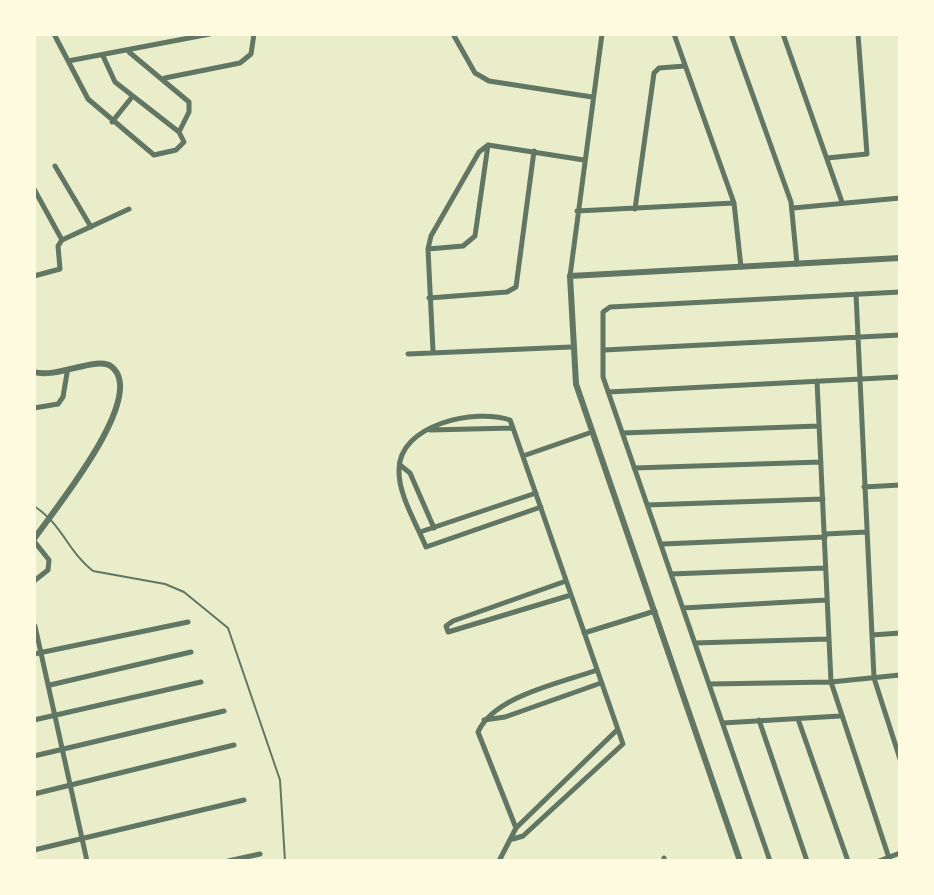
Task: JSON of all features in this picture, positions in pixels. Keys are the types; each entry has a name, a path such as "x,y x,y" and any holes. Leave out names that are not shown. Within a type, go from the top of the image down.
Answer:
{"street":[{"path":"54,34 88,99 112,122 158,156 180,147 184,139 179,132 115,82 103,56"},
{"path":"68,61 129,52 210,34"},
{"path":"165,79 240,63 251,54 254,34"},
{"path":"453,34 475,73 489,81 592,97"},
{"path":"600,34 570,276 571,347 576,384 740,861"},
{"path":"674,34 734,203 741,267"},
{"path":"731,34 793,208 797,264"},
{"path":"783,34 842,202"},
{"path":"827,158 867,154 858,34"},
{"path":"129,52 189,102 189,112 179,132"},
{"path":"635,209 654,73 664,67 685,66"},
{"path":"112,122 132,97"},
{"path":"433,351 428,249 431,236 479,152 488,145 584,160"},
{"path":"428,249 463,246 475,236 488,145"},
{"path":"429,298 507,292 516,287 534,151"},
{"path":"55,166 91,227"},
{"path":"34,189 62,240"},
{"path":"793,208 900,198"},
{"path":"577,211 734,203"},
{"path":"34,276 60,269 58,246 62,240 129,209"},
{"path":"570,276 900,258"},
{"path":"770,861 608,392 602,368 603,312 607,308 900,292"},
{"path":"856,294 874,678 900,759"},
{"path":"604,350 900,335"},
{"path":"408,354 571,347"},
{"path":"34,372 46,375 67,373 102,363 112,367 120,392 117,412 105,437 34,540 49,560 48,570 34,581"},
{"path":"34,408 55,406 61,401 67,373"},
{"path":"608,392 900,379"},
{"path":"817,381 831,682 889,859"},
{"path":"513,839 523,836 623,746 541,507 510,420 447,420 426,430 405,446 398,475 426,547 541,507"},
{"path":"622,433 819,426"},
{"path":"523,456 592,432"},
{"path":"634,468 821,462"},
{"path":"399,464 410,473 434,528"},
{"path":"864,487 900,485"},
{"path":"420,532 536,493"},
{"path":"647,505 823,499"},
{"path":"663,544 867,532"},
{"path":"671,574 825,568"},
{"path":"566,581 453,621 446,626 448,632 571,595"},
{"path":"683,608 826,600"},
{"path":"584,633 655,611"},
{"path":"34,654 188,622"},
{"path":"35,626 87,861"},
{"path":"872,635 900,633"},
{"path":"695,643 828,639"},
{"path":"50,685 191,652"},
{"path":"516,828 478,732 483,720 500,705 597,670"},
{"path":"710,684 831,682 900,675"},
{"path":"34,720 201,682"},
{"path":"483,720 505,717 601,683"},
{"path":"34,756 224,711"},
{"path":"723,723 840,716"},
{"path":"798,719 848,861"},
{"path":"759,720 807,861"},
{"path":"499,861 516,828 617,730"},
{"path":"34,794 234,745"},
{"path":"34,850 244,800"},
{"path":"879,861 900,853"},
{"path":"228,861 260,854"}],"lane":[{"path":"34,506 49,516 83,564 93,571 165,584 184,592 228,628 280,780 285,861"}]}
